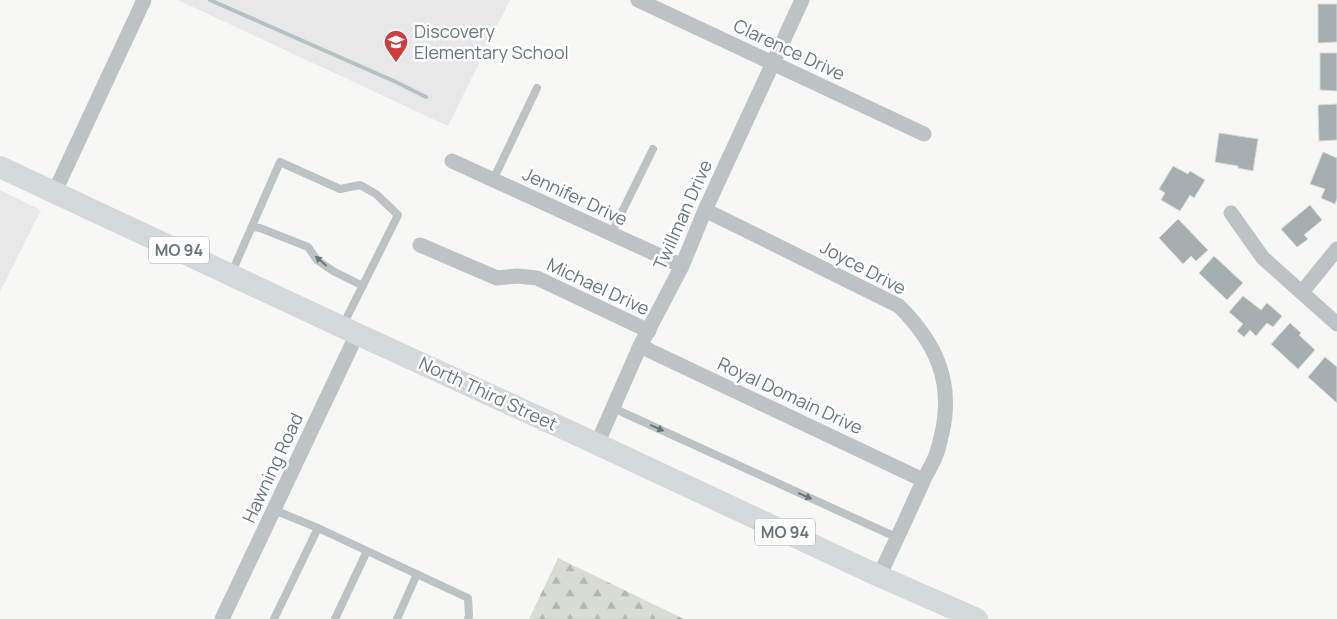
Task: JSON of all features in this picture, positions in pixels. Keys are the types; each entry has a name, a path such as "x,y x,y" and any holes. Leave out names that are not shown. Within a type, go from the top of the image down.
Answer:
{"main road":[{"name":"North Third Street","path":"0,167 55,191 349,331 598,444 879,576 977,619"}],"street":[{"path":"55,191 144,0"},
{"name":"Clarence Drive","path":"638,0 924,134"},
{"name":"Twillman Drive","path":"598,444 640,346 682,266 705,210 802,0"},
{"name":"Jennifer Drive","path":"452,161 682,266"},
{"name":"Joyce Drive","path":"705,210 899,306 913,320 935,354 942,370 946,405 937,454 879,576"},
{"path":"1231,213 1263,258 1337,324"},
{"name":"Michael Drive","path":"420,245 497,278 517,276 537,278 649,331"},
{"path":"1302,292 1337,249"},
{"name":"Hawning Road","path":"222,619 274,510 349,331"},
{"name":"Royal Domain Drive","path":"640,346 923,480"}],"lane":[{"path":"493,180 537,88"},
{"path":"611,234 653,149"},
{"path":"231,275 280,162 340,190 360,185 376,194 398,215 363,286 349,331"},
{"path":"252,226 308,247 317,260 333,271 363,286"},
{"path":"613,408 898,538"},
{"path":"274,510 318,528 468,598 470,616 468,619"},
{"path":"274,619 318,528"},
{"path":"335,619 367,551"},
{"path":"396,619 417,574"}],"shaded area":[{"name":"Discovery Elementary School","path":"178,0 510,0 448,126"},
{"path":"0,190 41,210 0,292"}],"green space":[{"path":"558,558 684,619 529,619"}],"building":[{"path":"1318,4 1337,4 1337,42 1318,43"},
{"path":"1320,53 1337,53 1337,91 1320,90"},
{"path":"1337,104 1337,140 1319,141 1318,105"},
{"path":"1219,133 1258,139 1253,171 1215,162"},
{"path":"1323,152 1337,158 1337,199 1335,204 1321,198 1325,189 1310,184"},
{"path":"1173,166 1188,174 1190,171 1205,180 1194,198 1190,195 1180,211 1161,200 1165,193 1159,189"},
{"path":"1310,205 1322,220 1304,235 1308,239 1297,247 1281,229"},
{"path":"1178,219 1208,250 1196,261 1191,256 1183,264 1159,238"},
{"path":"1214,256 1243,283 1227,300 1199,273"},
{"path":"1243,296 1261,310 1267,303 1282,316 1273,327 1267,323 1256,336 1250,330 1244,337 1237,331 1243,324 1229,312"},
{"path":"1290,323 1301,333 1299,335 1315,350 1298,369 1271,344"},
{"path":"1325,357 1337,367 1337,403 1308,377"}],"waterway":[{"path":"210,0 426,97"}],"place":[{"name":"Discovery Elementary School","path":"396,63"}]}
